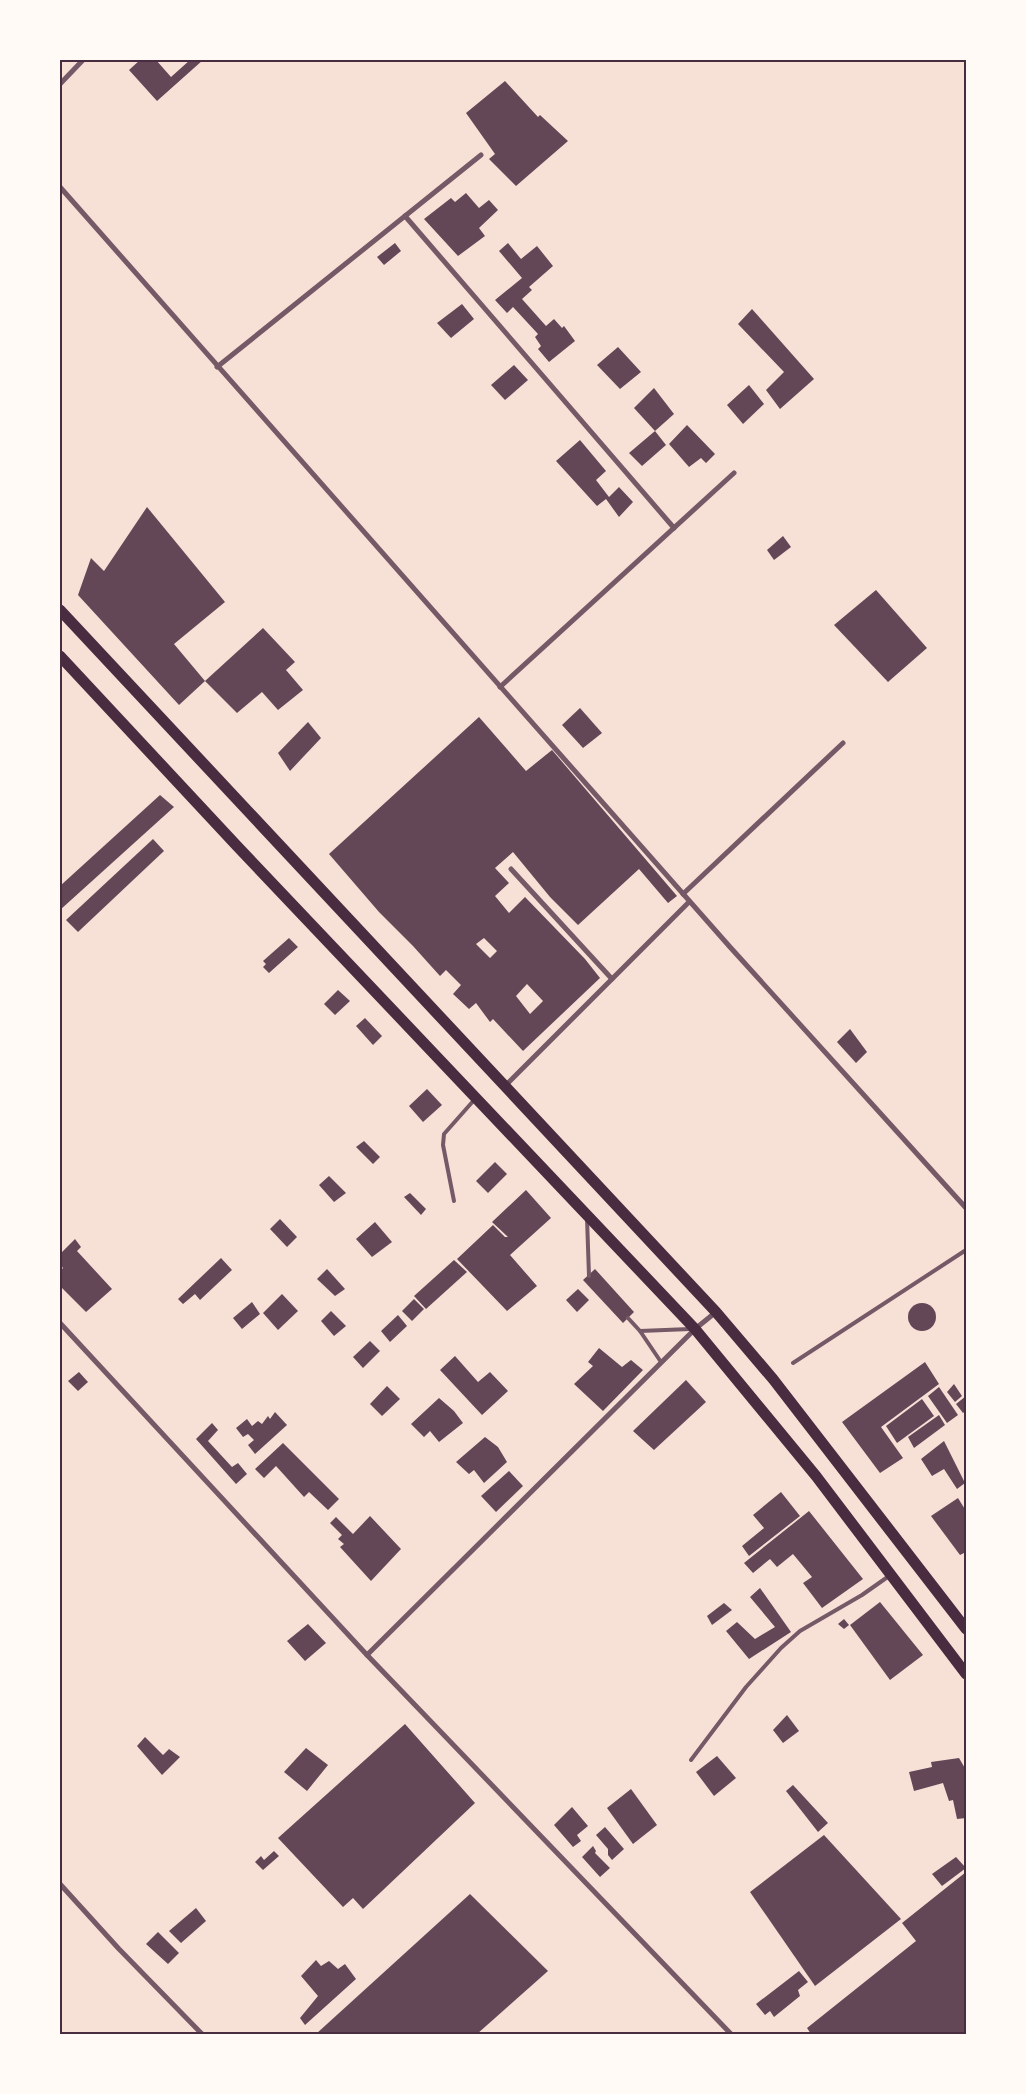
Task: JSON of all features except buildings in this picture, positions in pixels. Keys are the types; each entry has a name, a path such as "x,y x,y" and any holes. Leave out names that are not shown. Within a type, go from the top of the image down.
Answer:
{"main road":[{"path":"60,610 716,1312 773,1379 966,1629"},
{"path":"60,656 475,1099 695,1329 816,1476 966,1674"}],"street":[{"path":"60,84 83,60"},
{"path":"218,367 481,155"},
{"path":"60,187 682,894 966,1208"},
{"path":"405,216 674,528"},
{"path":"500,687 734,473"},
{"path":"682,894 843,743"},
{"path":"510,869 612,979"},
{"path":"505,1086 690,902"},
{"path":"367,1655 661,1362 695,1329 716,1312"},
{"path":"60,1323 367,1655 731,2034"},
{"path":"60,1884 119,1949 202,2034"}],"lane":[{"path":"454,1201 443,1145 444,1134 475,1099"},
{"path":"587,1216 589,1276"},
{"path":"792,1363 966,1250"},
{"path":"628,1318 640,1331 661,1362"},
{"path":"640,1331 695,1329"},
{"path":"691,1760 746,1687 781,1648 800,1631 862,1595 891,1575"}]}
